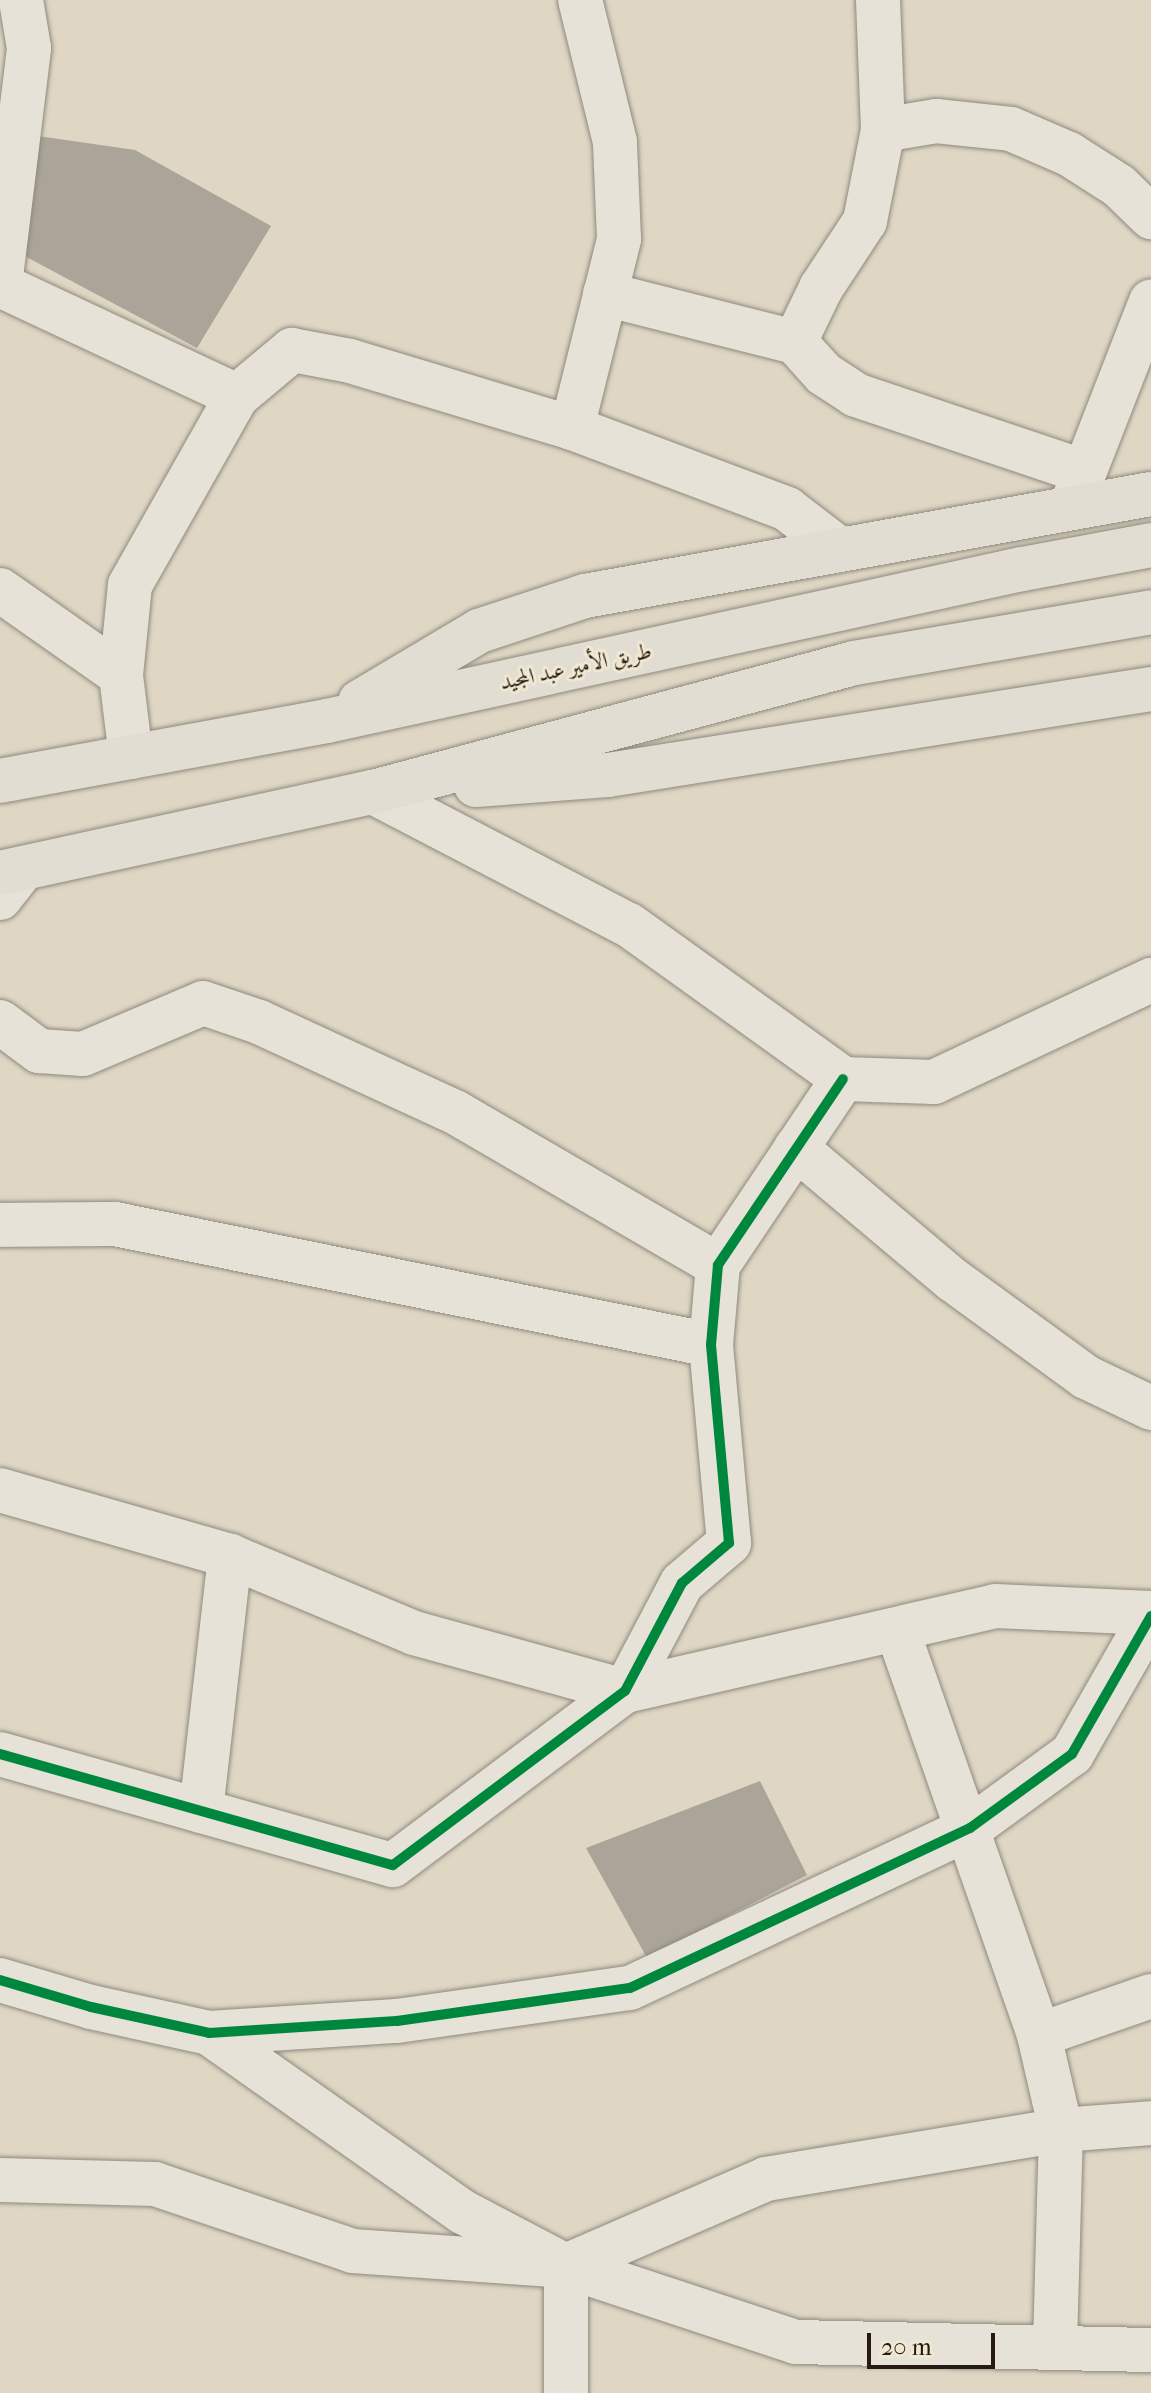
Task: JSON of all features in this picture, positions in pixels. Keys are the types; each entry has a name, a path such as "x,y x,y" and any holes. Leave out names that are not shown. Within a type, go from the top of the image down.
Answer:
{"main road":[{"path":"327,721 479,631 585,596 838,548 1076,490 1151,494"},
{"name":"طريق الأمير عبد المجيد","path":"0,781 327,721 1022,569 1151,545"},
{"path":"7,880 373,792 854,663 1151,612"},
{"path":"373,792 608,775 1151,689"}],"street":[{"path":"21,0 29,48 0,285 237,396"},
{"path":"572,428 619,239 615,142 580,0"},
{"path":"795,342 821,288 865,221 883,130 878,0"},
{"path":"883,130 936,121 1011,129 1069,154 1119,186 1151,217"},
{"path":"605,294 795,342 824,374 856,395 1076,490 1151,301"},
{"path":"131,757 121,675 130,585 237,396 292,350 350,361 572,428 787,509 838,548"},
{"path":"0,590 121,675"},
{"path":"373,792 629,925 843,1079 934,1082 1151,980"},
{"path":"0,1022 39,1051 83,1054 203,1003 259,1022 455,1112 718,1265"},
{"path":"625,1691 682,1583 729,1543 711,1345 718,1265 843,1079"},
{"path":"796,1148 953,1280 1086,1377 1151,1408"},
{"path":"0,1225 115,1224 711,1345"},
{"path":"0,1490 230,1556 414,1633 625,1691"},
{"path":"201,1811 230,1556"},
{"path":"0,1980 91,2007 209,2033 397,2021 630,1988 970,1828 1072,1754 1151,1614 995,1606 898,1632 625,1691 393,1865 201,1811 2,1762"},
{"path":"898,1632 970,1828 1039,2035 1061,2130 1055,2346"},
{"path":"1039,2035 1151,1996"},
{"path":"209,2033 463,2212 566,2266 796,2342 1151,2350"},
{"path":"0,2180 155,2184 353,2251 566,2266 766,2179 1061,2130 1151,2123"},
{"path":"566,2266 566,2393"}],"building":[{"path":"38,136 135,150 271,226 197,348 19,253 23,195 37,166 26,159"},
{"path":"760,1781 807,1875 647,1958 586,1848"}],"cycle path":[{"path":"0,1754 393,1865 625,1691 682,1583 729,1543 711,1345 718,1265 843,1079"},
{"path":"0,1980 91,2007 209,2033 397,2021 630,1988 970,1828 1072,1754 1151,1616"}]}
